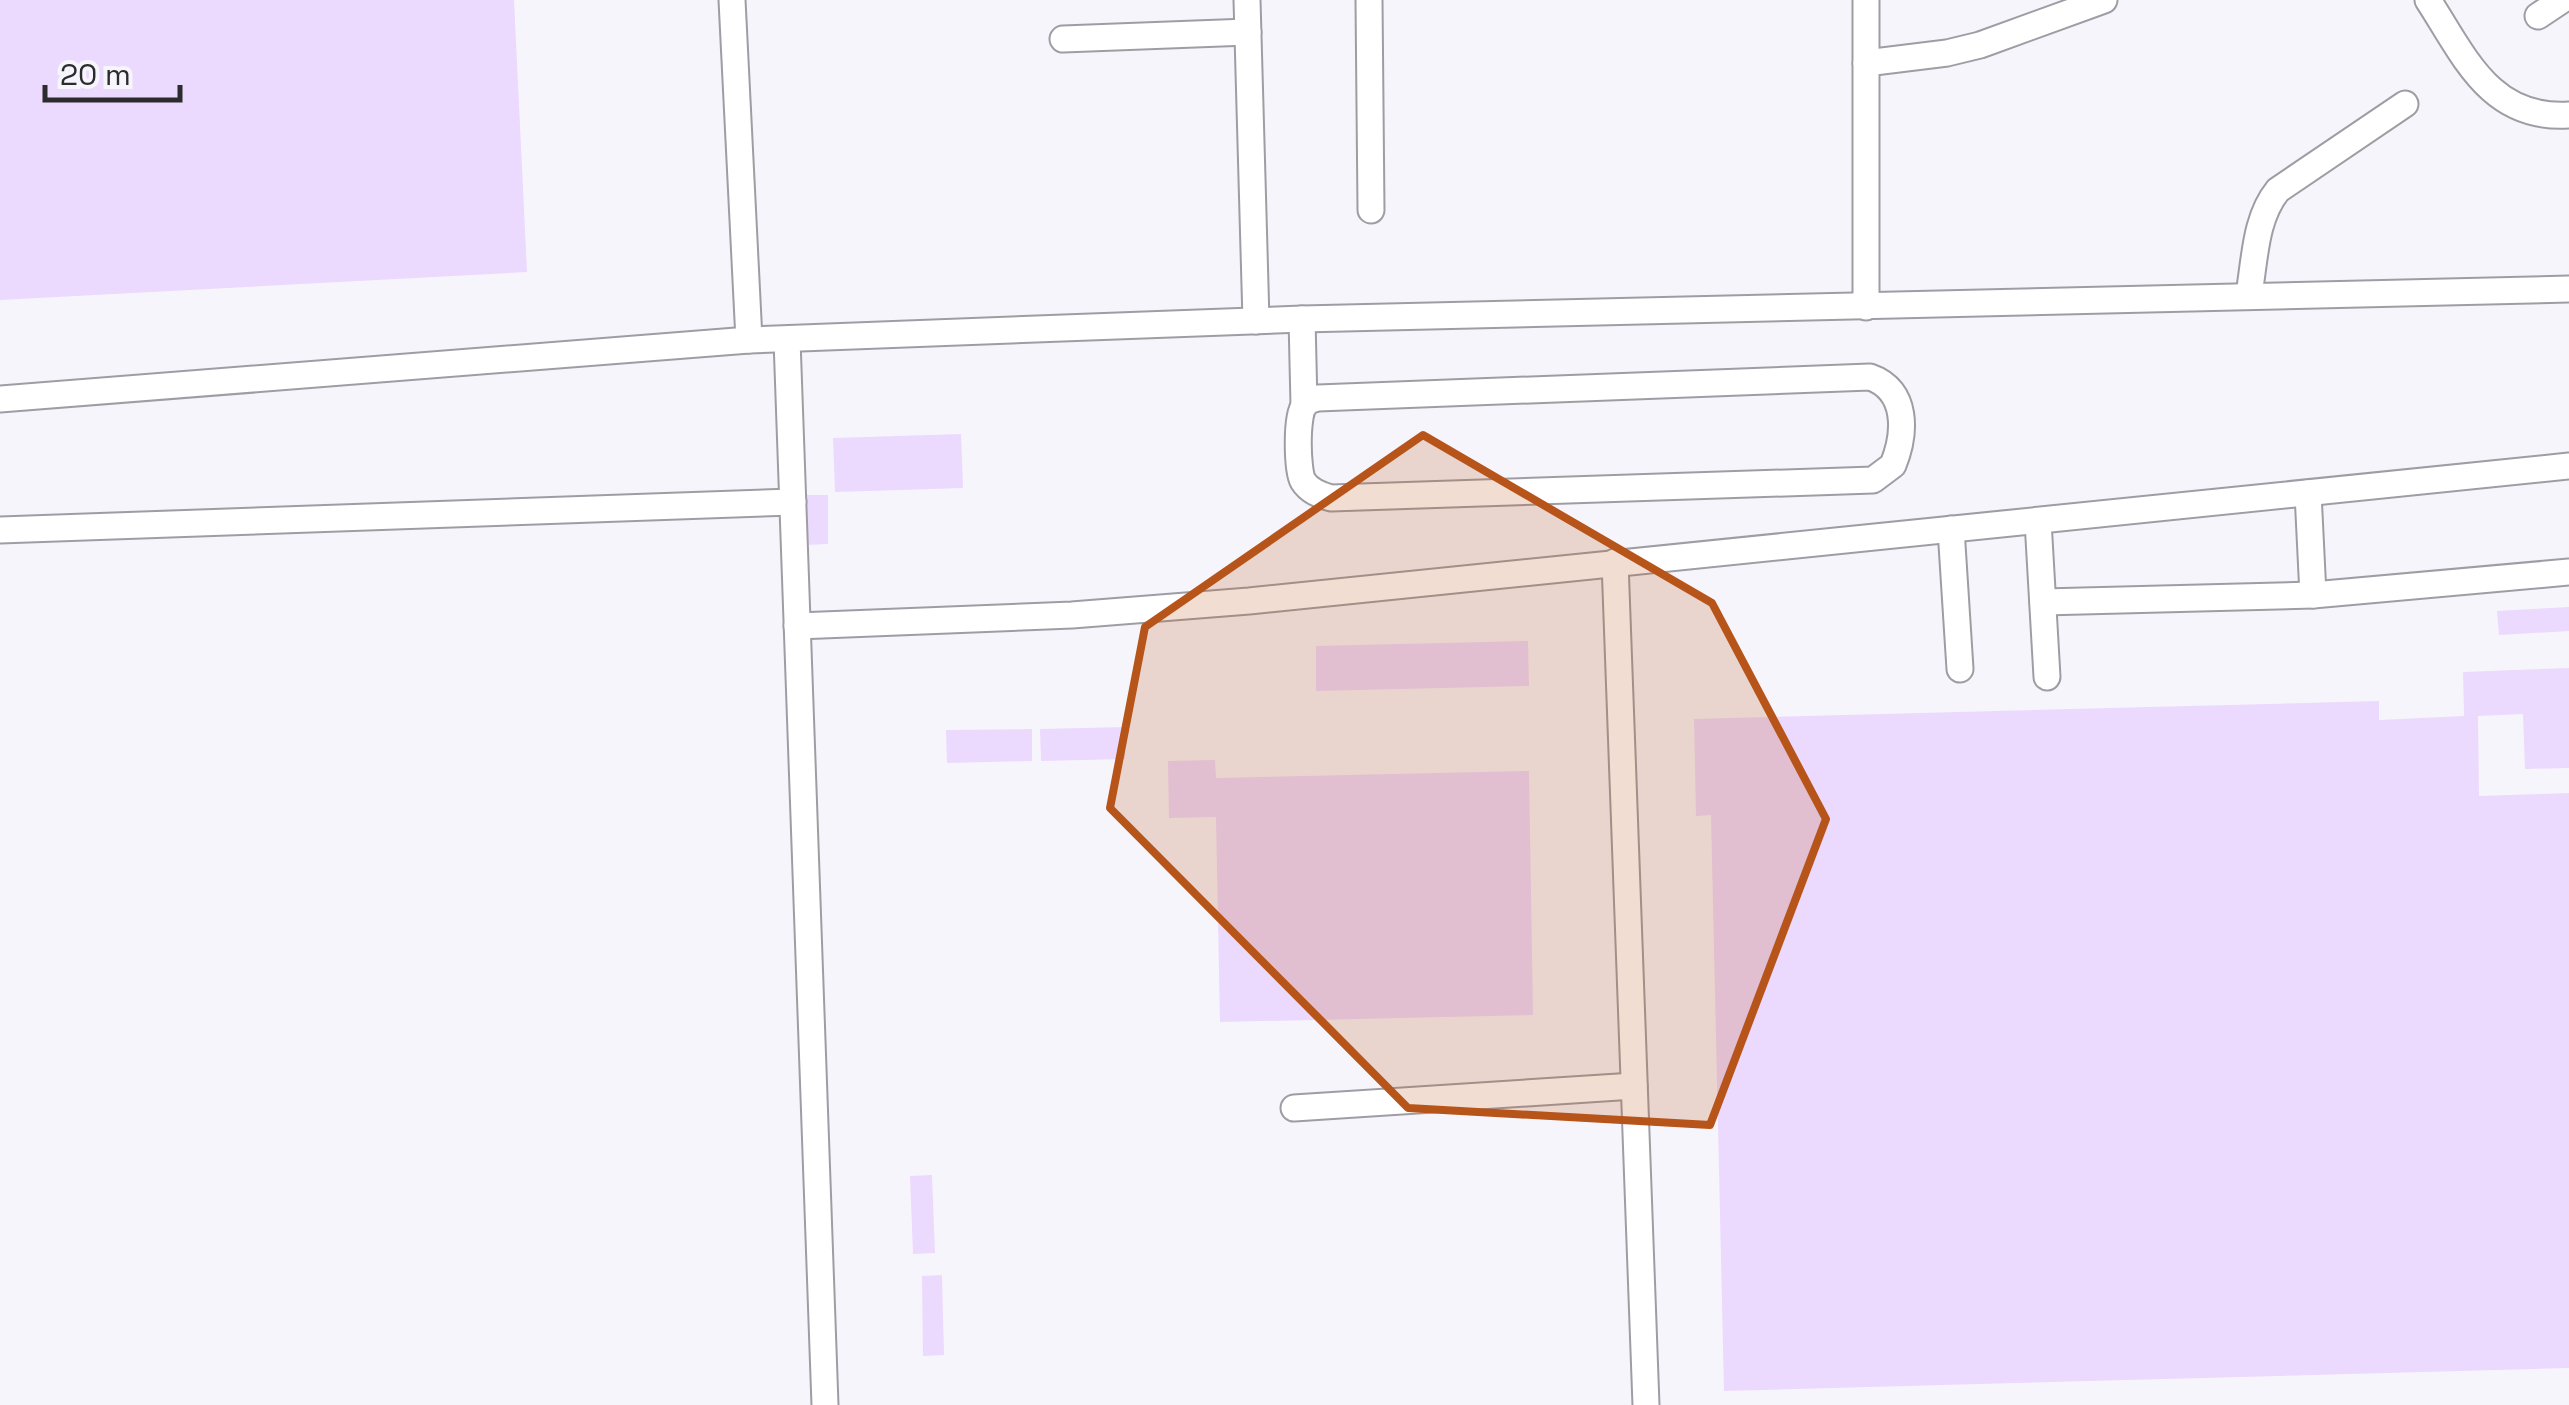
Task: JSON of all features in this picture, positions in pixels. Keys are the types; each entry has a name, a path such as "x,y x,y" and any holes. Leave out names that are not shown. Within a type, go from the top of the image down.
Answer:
{"lane":[{"path":"732,0 749,340"},
{"path":"1247,0 1256,320"},
{"path":"1369,0 1371,210"},
{"path":"1866,0 1866,307"},
{"path":"1866,63 1980,45 2104,0"},
{"path":"2428,0 2479,78 2498,98 2522,110 2549,116 2569,115"},
{"path":"2538,16 2562,0"},
{"path":"1063,40 1248,32"},
{"path":"2249,294 2260,223 2270,200 2287,181 2405,104"},
{"path":"0,399 749,340 1256,320 2569,289"},
{"path":"1302,319 1301,478 1308,488 1331,498 1873,480 1893,465 1900,439 1898,400 1892,389 1870,378 1318,398 1304,405"},
{"path":"787,340 825,1405"},
{"path":"797,626 1072,615 1229,603 2569,466"},
{"path":"2308,493 2313,595"},
{"path":"0,530 793,502"},
{"path":"2038,520 2047,677"},
{"path":"1951,529 1960,669"},
{"path":"1615,562 1646,1405"},
{"path":"2043,602 2313,595 2569,572"},
{"path":"1294,1108 1634,1086"}],"highlighted area":[{"path":"1423,435 1712,603 1826,819 1710,1125 1408,1108 1110,808 1145,627"}],"building":[{"path":"0,0 514,0 527,272 0,300"},
{"path":"961,434 963,488 835,492 833,438"},
{"path":"806,495 828,495 828,544 806,545"},
{"path":"2569,607 2569,631 2499,635 2497,611"},
{"path":"1528,641 1529,686 1316,691 1316,646"},
{"path":"2569,668 2569,768 2525,769 2523,714 2478,716 2479,796 2569,793 2569,1368 1724,1391 1711,815 1696,816 1694,719 2379,701 2379,720 2464,716 2463,672"},
{"path":"1125,727 1125,759 1041,761 1040,729"},
{"path":"1032,729 1032,761 947,763 946,730"},
{"path":"1215,760 1216,778 1529,771 1533,1015 1220,1022 1216,817 1169,818 1168,761"},
{"path":"932,1175 935,1253 913,1254 910,1176"},
{"path":"942,1275 944,1355 923,1356 922,1276"}]}
